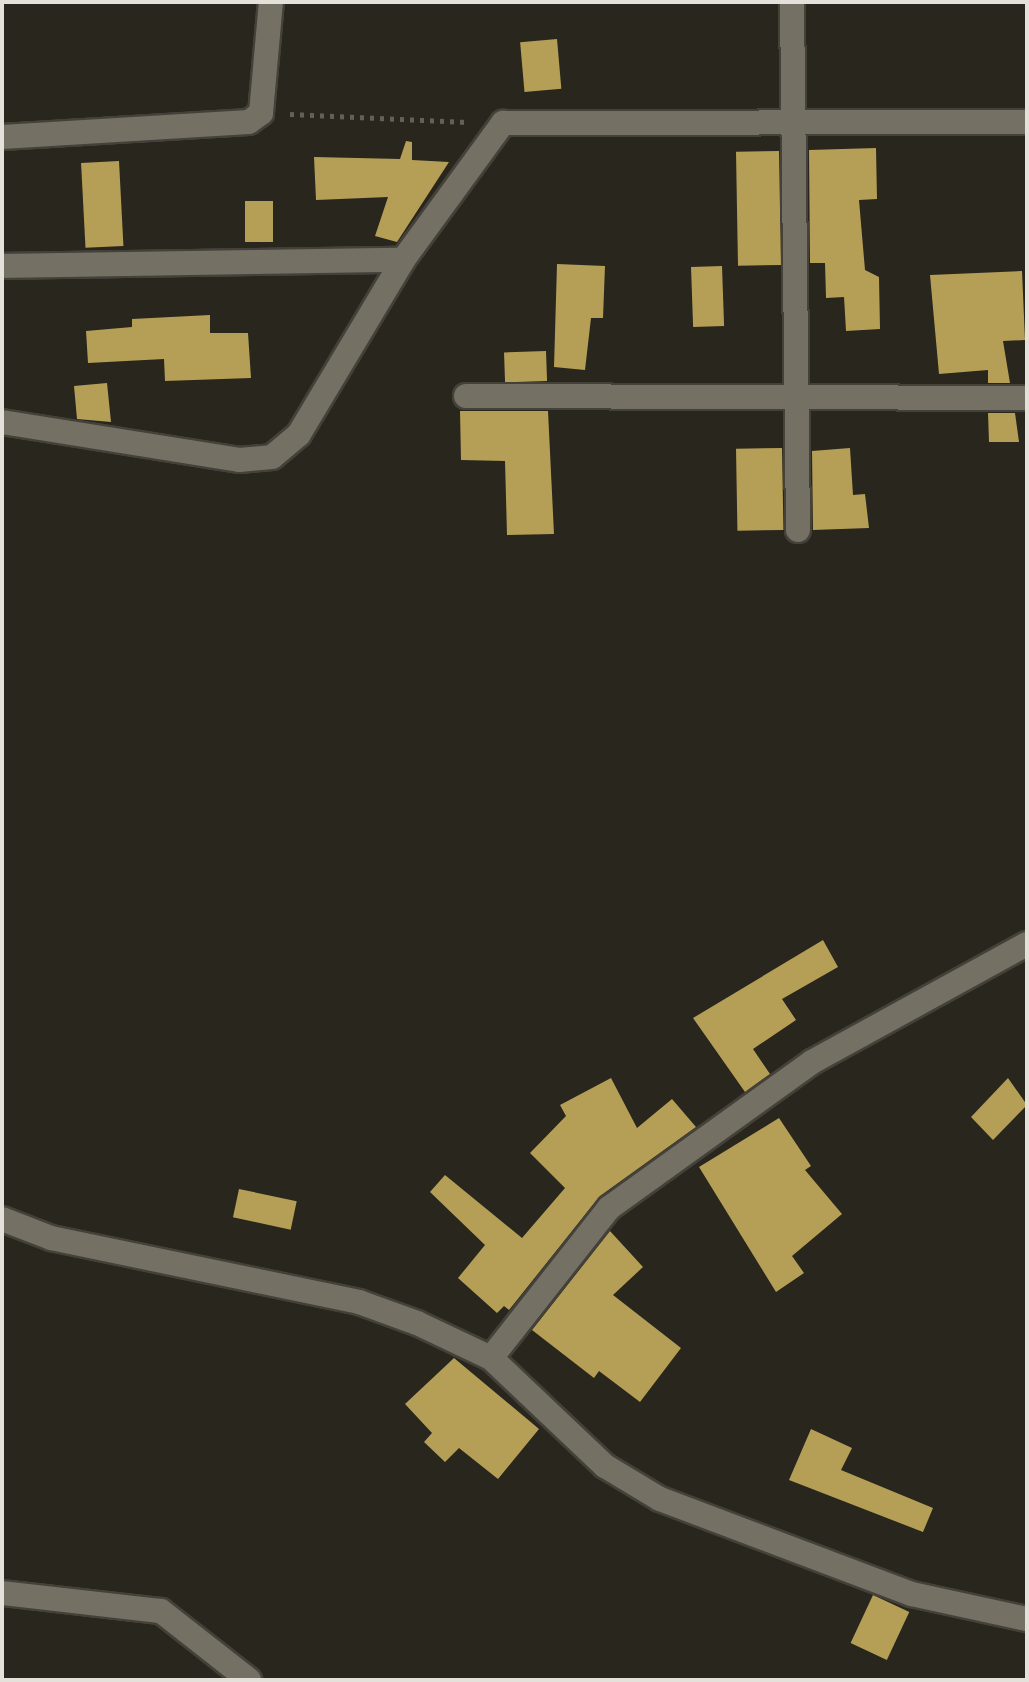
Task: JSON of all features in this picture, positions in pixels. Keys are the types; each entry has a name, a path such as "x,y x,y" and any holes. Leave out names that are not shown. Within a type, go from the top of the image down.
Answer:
{"street":[{"path":"2,137 228,125 261,113 271,2"},
{"path":"792,2 798,530"},
{"path":"2,422 239,460 272,457 299,434 403,260 503,123 795,120 1027,122"},
{"path":"2,266 403,260"},
{"path":"466,396 1027,398"},
{"path":"491,1358 609,1208 812,1062 1027,944"},
{"path":"2,1219 51,1238 359,1302 491,1358 605,1466 660,1499 912,1594 1027,1619"},
{"path":"2,1593 161,1611 249,1680"}],"path":[{"path":"261,113 503,123"}],"building":[{"path":"557,39 561,89 524,92 520,42"},
{"path":"406,141 412,142 412,160 449,162 397,242 375,236 388,197 316,200 314,157 400,159"},
{"path":"876,148 877,199 859,200 865,270 879,277 880,329 846,331 844,297 826,298 825,263 810,263 809,150"},
{"path":"779,151 781,265 738,266 736,152"},
{"path":"119,161 123,246 86,248 81,163"},
{"path":"245,201 273,201 273,242 245,242"},
{"path":"557,264 605,266 603,318 591,318 585,370 554,367"},
{"path":"722,266 724,326 693,327 691,267"},
{"path":"1022,271 1025,340 1003,341 1010,383 988,383 988,370 939,374 930,275"},
{"path":"210,315 210,333 248,333 251,378 165,381 164,359 88,363 86,331 132,327 132,319"},
{"path":"546,351 547,381 505,382 504,352"},
{"path":"107,383 111,422 77,419 74,386"},
{"path":"460,411 548,411 554,534 507,535 505,461 461,460"},
{"path":"988,413 1015,413 1019,442 989,442"},
{"path":"782,448 783,530 737,531 736,449"},
{"path":"850,448 853,495 865,494 869,528 813,530 812,451"},
{"path":"823,940 838,967 782,999 796,1020 753,1049 770,1074 745,1092 693,1018"},
{"path":"611,1078 637,1128 672,1099 696,1127 600,1196 509,1310 504,1306 497,1313 458,1278 485,1245 430,1192 445,1175 522,1238 565,1188 530,1153 566,1116 560,1105"},
{"path":"1008,1078 1027,1105 993,1140 971,1117"},
{"path":"779,1118 811,1166 805,1170 842,1214 792,1256 804,1273 776,1292 699,1167"},
{"path":"239,1189 297,1201 291,1230 233,1217"},
{"path":"610,1231 643,1267 613,1295 681,1348 640,1402 599,1371 594,1378 532,1330"},
{"path":"454,1358 539,1429 498,1479 459,1448 445,1462 424,1442 432,1433 405,1404"},
{"path":"811,1429 852,1448 841,1470 933,1508 923,1532 789,1480"},
{"path":"873,1595 909,1612 887,1660 851,1643"}]}
